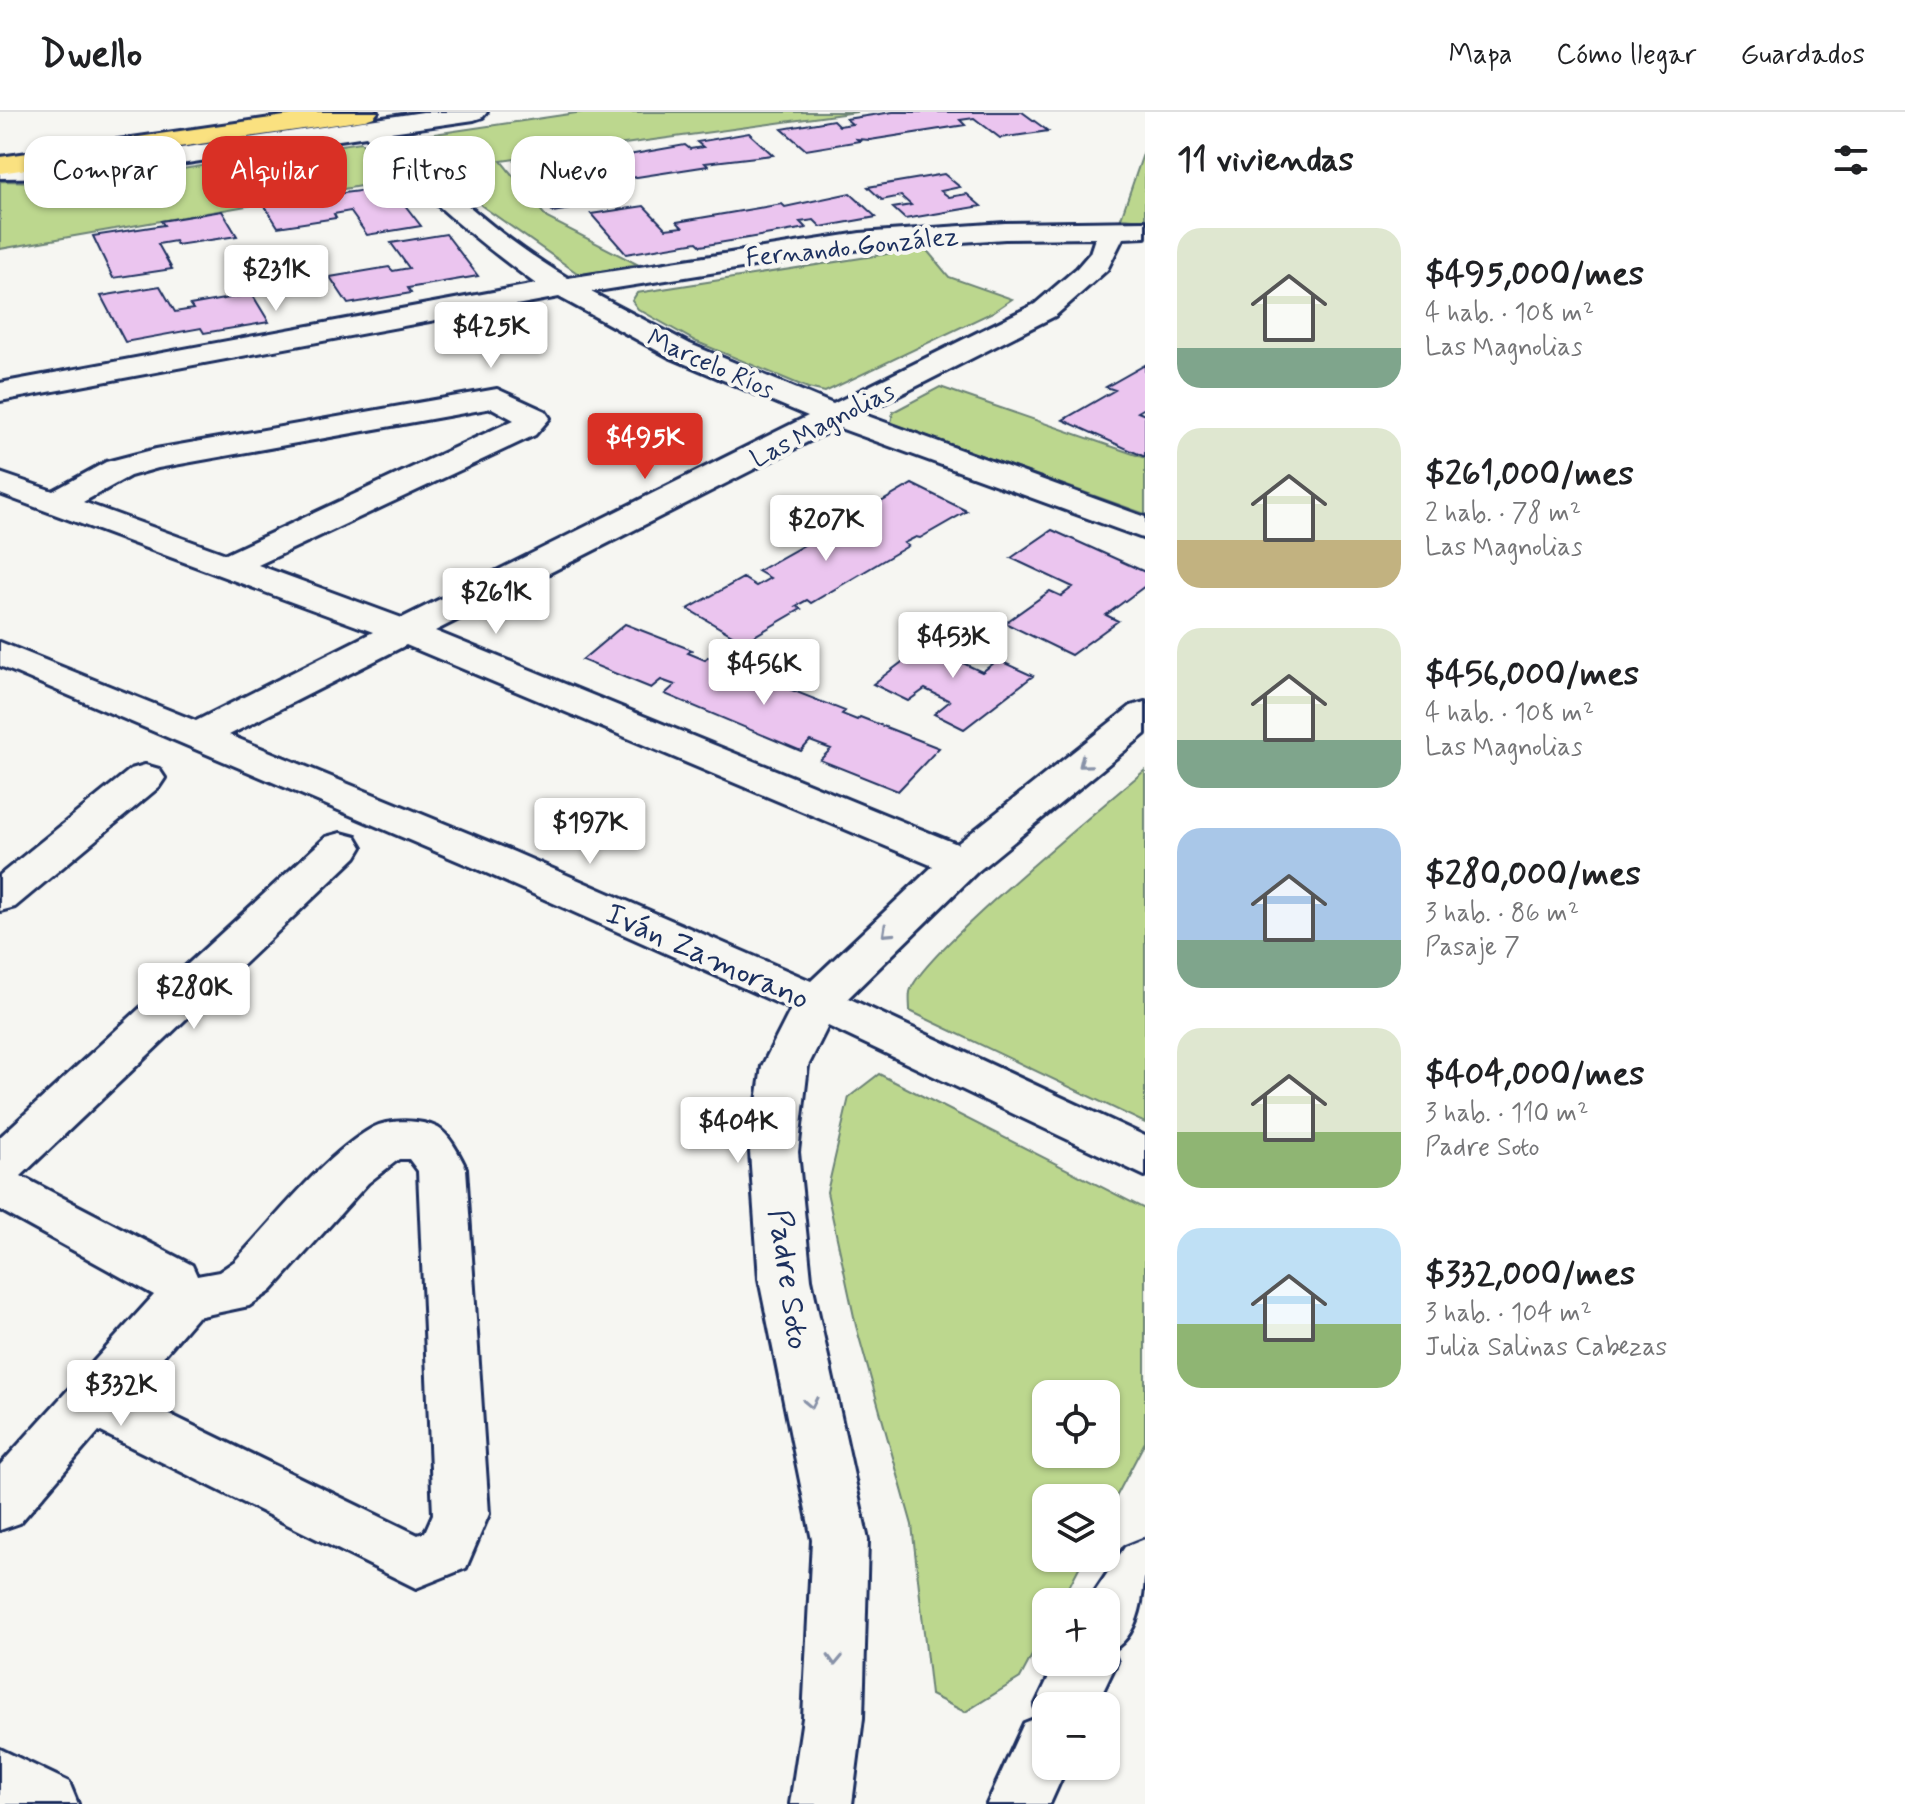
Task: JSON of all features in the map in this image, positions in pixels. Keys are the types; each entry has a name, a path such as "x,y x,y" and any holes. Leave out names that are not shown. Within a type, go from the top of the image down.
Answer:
{"street":[{"path":"0,167 85,169 352,117 474,112"},
{"name":"Marcelo Ríos","path":"352,117 498,246 561,288 672,350 838,417 1145,529"},
{"name":"Las Magnolias","path":"198,735 838,417 1045,310 1102,257 1111,243 1111,228"},
{"name":"Fernando González","path":"0,392 561,288 860,241 1005,231 1145,229"},
{"path":"55,503 118,469 143,462 466,402 497,398 534,418 524,428 228,566"},
{"path":"0,483 406,632 962,862"},
{"name":"Iván Zamorano","path":"0,653 486,856 817,1002 1145,1157"},
{"name":"Padre Soto","path":"821,1804 833,1718 840,1540 785,1279 774,1152 785,1066 817,1002 868,950 962,862 1145,714"},
{"path":"0,897 145,778"},
{"path":"0,1166 341,847"},
{"path":"0,1505 182,1299 231,1291 253,1276 351,1170 390,1140 423,1142 442,1168 461,1514 446,1550 416,1562 92,1402"},
{"path":"0,1187 174,1280 182,1299"},
{"path":"1120,1603 1145,1565"},
{"path":"1018,1804 1032,1774"},
{"path":"0,1780 47,1804"}],"green space":[{"path":"583,112 857,112 635,143 635,136 511,136 511,160 501,161 511,173 511,208 539,208 547,218 637,264 580,275 485,208 495,208 495,136 421,136"},
{"path":"361,142 363,145 363,186 347,188 347,144"},
{"path":"1145,148 1145,220 1121,218"},
{"path":"202,166 202,208 235,208 0,249 0,181 24,182 24,208 186,208 186,168"},
{"path":"925,248 949,277 1012,299 993,312 825,392 808,388 697,342 638,309 632,301 637,293"},
{"path":"940,387 1145,458 1145,514 891,423 893,412"},
{"path":"1145,770 1145,1123 910,1011 910,992 921,974 978,915"},
{"path":"879,1074 1145,1209 1145,1442 1120,1489 1120,1484 1032,1484 1032,1572 1077,1572 1068,1588 1032,1588 1032,1655 1020,1678 965,1712 931,1695 912,1525 856,1326 827,1192 849,1097"}],"building":[{"path":"893,112 1022,112 1048,131 1000,138 974,118 960,120 965,125 870,140 857,139 860,141 806,150 782,129 833,120 839,126 852,124 846,119"},
{"path":"749,133 773,155 705,163 708,166 635,177 635,154 685,145 690,149 703,147 697,142"},
{"path":"944,174 960,187 941,191 949,197 967,194 981,206 905,219 893,208 911,205 901,196 882,200 868,187"},
{"path":"363,190 363,208 407,208 421,226 367,235 350,211 334,214 336,218 278,227 266,208 347,208 347,192"},
{"path":"850,193 876,217 821,227 814,220 800,222 806,228 701,246 697,242 626,254 591,214 644,206 666,229 682,227 677,222 782,204 785,207"},
{"path":"550,208 577,208 553,212"},
{"path":"222,211 237,236 177,245 175,241 158,244 172,269 113,278 93,236 164,225 161,221"},
{"path":"446,234 478,276 408,288 411,293 348,304 330,277 389,267 393,271 409,268 391,243"},
{"path":"160,286 175,312 193,309 190,305 252,294 269,322 204,333 201,328 125,342 101,296"},
{"path":"1145,365 1145,408 1138,412 1145,415 1145,457 1063,420 1115,390 1106,387"},
{"path":"912,484 967,511 920,538 904,543 908,546 811,603 807,600 796,606 801,609 744,642 688,609 743,578 756,586 770,578 758,571 854,517 866,523 876,518 864,512"},
{"path":"1052,530 1145,572 1145,586 1106,615 1118,621 1071,655 1005,623 1050,591 1061,596 1073,587 1011,558"},
{"path":"625,624 692,650 688,653 705,660 708,657 845,711 842,714 857,720 860,717 939,748 898,791 820,760 831,749 810,741 801,751 665,694 675,685 661,680 651,688 582,660"},
{"path":"942,632 980,650 963,663 982,672 998,660 1033,676 964,729 934,714 950,701 925,689 908,701 873,684"}]}
